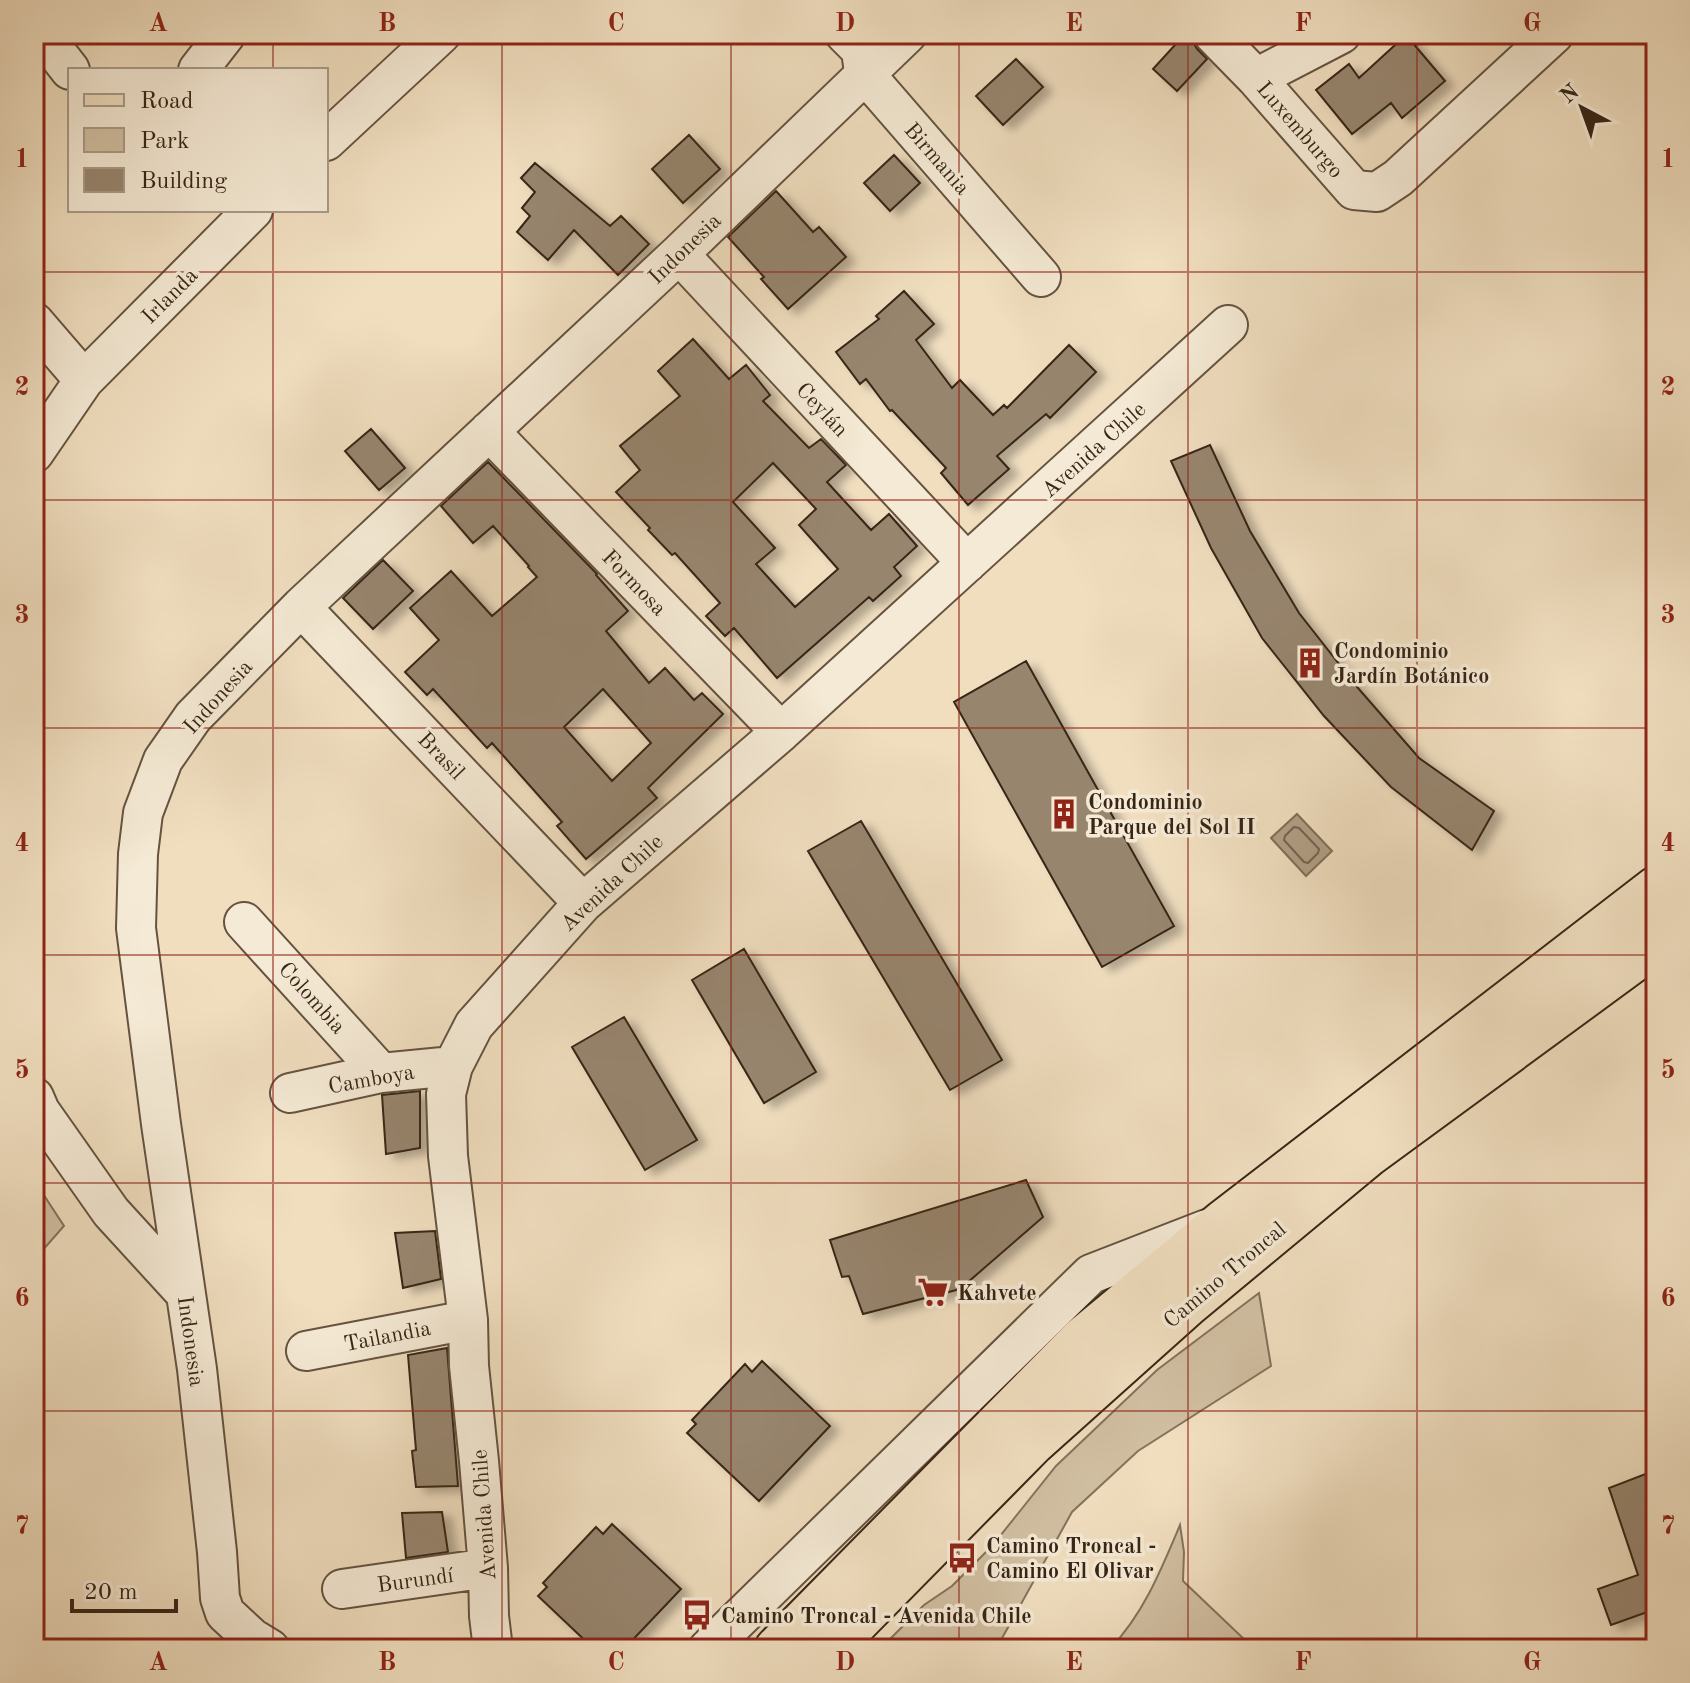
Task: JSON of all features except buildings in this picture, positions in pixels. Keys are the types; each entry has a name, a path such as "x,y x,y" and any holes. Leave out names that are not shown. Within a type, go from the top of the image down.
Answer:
{"main road":[{"name":"Camino Troncal","path":"777,1649 1082,1340 1224,1222 1656,889"},
{"name":"Camino Troncal","path":"829,1649 1033,1442 1186,1305 1367,1155 1656,943"}],"street":[{"path":"42,34 68,68"},
{"path":"200,68 226,34"},
{"path":"328,139 441,34"},
{"name":"Birmania","path":"845,34 861,50 864,73 1041,277"},
{"name":"Indonesia","path":"270,1649 252,1638 225,1613 220,1598 197,1369 136,928 138,854 143,813 163,760 193,717 301,607 679,254 907,34"},
{"name":"Luxemburgo","path":"1213,34 1354,190 1377,192 1398,178 1554,34"},
{"path":"1256,78 1341,34"},
{"name":"Irlanda","path":"34,453 84,380 251,212"},
{"name":"Ceylán","path":"679,254 967,563"},
{"path":"34,322 84,380"},
{"name":"Avenida Chile","path":"493,1649 469,1366 468,1320 448,1156 446,1094 453,1066 474,1025 583,903 781,732 1228,325"},
{"name":"Formosa","path":"489,431 781,732"},
{"name":"Brasil","path":"301,607 583,903"},
{"name":"Colombia","path":"244,922 381,1073"},
{"name":"Camboya","path":"290,1093 381,1073 453,1066"},
{"path":"34,1097 40,1111 111,1212 186,1294"},
{"name":"Camino Troncal","path":"708,1649 1091,1274 1224,1222"},
{"name":"Tailandia","path":"306,1351 468,1320"},
{"name":"Burundí","path":"342,1589 488,1568"}],"green space":[{"path":"34,1180 64,1226 34,1260"},
{"path":"1259,1293 1271,1366 1138,1451 1072,1512 996,1649 880,1649 924,1605 952,1586 992,1546 1056,1466 1157,1370"},
{"path":"1180,1525 1184,1552 1183,1581 1245,1640 1241,1649 1110,1649 1142,1606"}],"water":[{"path":"1297,814 1332,851 1306,876 1271,838"}],"place":[{"name":"Condominio Jardín Botánico","path":"1310,663"},
{"name":"Condominio Parque del Sol II","path":"1064,814"},
{"name":"Kahvete","path":"933,1292"},
{"name":"Camino Troncal - Camino El Olivar","path":"962,1558"},
{"name":"Camino Troncal - Avenida Chile","path":"697,1615"}]}
